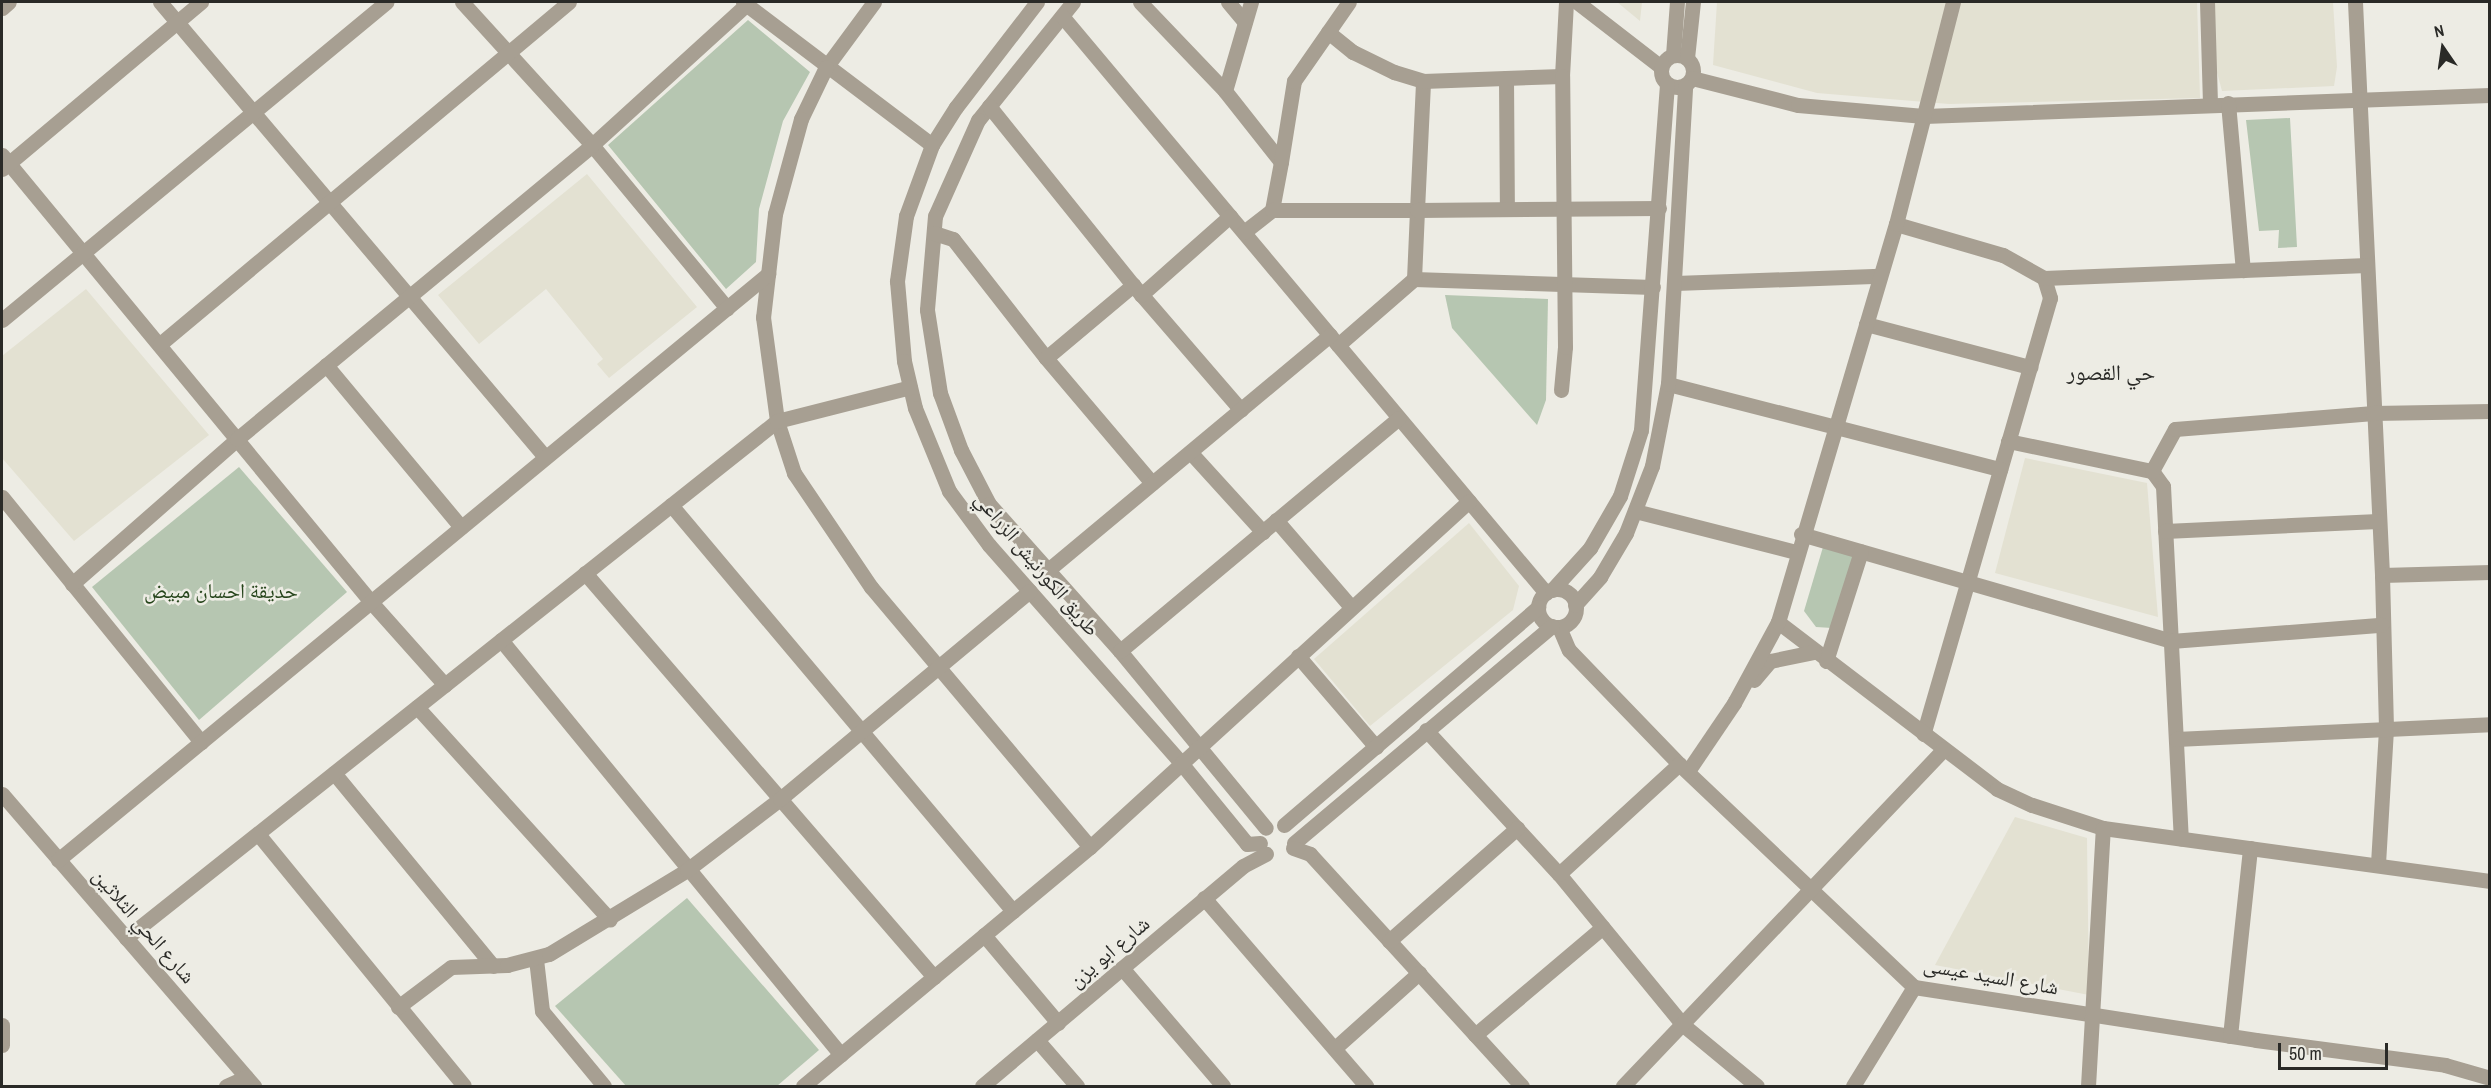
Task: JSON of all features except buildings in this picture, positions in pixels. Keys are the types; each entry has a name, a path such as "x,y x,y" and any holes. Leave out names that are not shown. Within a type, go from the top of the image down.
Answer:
{"street":[{"path":"2,8 9,2"},
{"path":"160,2 331,201 545,458"},
{"path":"201,2 4,162 82,250 370,602 445,685"},
{"path":"2,320 82,250 386,2"},
{"path":"462,2 506,54 592,145 727,308"},
{"path":"160,344 569,2"},
{"path":"874,2 826,67 801,119 775,214 763,317 777,421 794,473 871,587 1090,847"},
{"name":"طريق الكورنيش الزراعي","path":"1037,2 956,107 932,145 906,216 897,281 910,387 949,491 1029,591 1181,763 1247,844 1263,849"},
{"path":"1073,2 978,120 935,216 927,309 940,393 961,450 990,504 1120,651 1266,828 1263,849 1282,858 1426,730 1555,627 1573,617 1575,604 1600,577 1635,511 1652,466 1668,384 1689,82 1693,67 1680,57 1677,2"},
{"path":"1140,2 1225,91 1281,162"},
{"path":"1228,2 1245,22"},
{"path":"1225,91 1251,2"},
{"path":"1272,210 1294,81 1349,2"},
{"path":"1561,390 1564,286 1562,76 1566,2"},
{"path":"1266,828 1284,825 1538,607 1590,548 1620,496 1641,430 1667,84 1661,68 1577,2"},
{"path":"1661,68 1680,57 1694,2"},
{"path":"1734,703 1778,622 1801,534 1837,425 1896,224 1953,2"},
{"path":"2207,2 2210,104"},
{"path":"2355,2 2362,98 2373,413 2382,575 2381,625 2386,729 2378,864"},
{"path":"72,584 237,440 592,145 745,3 826,67 932,145"},
{"path":"1062,16 1469,501 1549,592 1568,594 1575,604"},
{"path":"1328,32 1353,52 1394,72 1423,81 1562,76"},
{"path":"1506,78 1507,209"},
{"path":"1414,279 1423,81"},
{"path":"1667,84 1689,82 1798,105 1924,116 2490,95"},
{"path":"2228,103 2243,270"},
{"path":"990,106 1137,290 1241,410"},
{"path":"1244,232 1272,210 1659,208"},
{"path":"1046,358 1230,216"},
{"path":"1896,224 2003,255 2044,278 2367,265"},
{"path":"934,233 953,238 1046,358 1152,483"},
{"path":"58,860 768,274"},
{"path":"1675,283 1880,276"},
{"path":"1923,734 2050,298 2044,278"},
{"path":"1048,570 1241,410 1414,279 1564,286 1653,287"},
{"path":"1866,324 2030,367"},
{"path":"326,365 461,527"},
{"path":"1668,384 1837,425 2000,469"},
{"path":"126,938 777,421 910,387"},
{"path":"2152,471 2175,429 2373,413 2490,411"},
{"path":"1120,651 1399,418"},
{"path":"2008,441 2152,471 2163,486 2181,838"},
{"path":"1191,453 1263,532"},
{"path":"2,497 201,742"},
{"path":"803,1086 1090,847 1469,501"},
{"path":"671,505 1013,911"},
{"path":"1635,511 1796,552"},
{"path":"1276,520 1351,607"},
{"path":"2165,531 2378,521"},
{"path":"1801,534 2171,641 2381,625"},
{"path":"1820,657 1861,551"},
{"path":"2382,575 2490,572"},
{"path":"585,573 934,977"},
{"path":"398,1007 451,968 493,966 536,959 610,920 687,870 780,799 1029,591"},
{"path":"1538,607 1543,621 1555,627"},
{"path":"1778,622 1820,657 1997,789 2032,806 2103,828 2378,864 2490,882"},
{"name":"شارع السيد عيسى","path":"1555,627 1569,650 1683,767 1914,987 2230,1036 2445,1065 2490,1078"},
{"path":"501,640 687,870 841,1055"},
{"path":"1298,656 1376,747"},
{"path":"1560,874 1683,767 1770,662 1820,657"},
{"path":"417,707 610,920"},
{"path":"2176,739 2490,724"},
{"path":"1426,730 1560,874 1682,1024 1757,1086"},
{"path":"1623,1086 1944,749"},
{"path":"334,773 493,966"},
{"name":"شارع الحي الثلاثين","path":"2,794 250,1082"},
{"path":"1284,825 1293,833 1294,845"},
{"path":"1389,941 1517,828"},
{"path":"2088,1086 2103,828"},
{"path":"258,834 464,1086"},
{"path":"1294,845 1310,854 1522,1086"},
{"path":"2230,1036 2250,848"},
{"name":"شارع ابو يزن","path":"982,1086 1263,849"},
{"path":"1204,898 1366,1086"},
{"path":"1475,1035 1603,927"},
{"path":"984,935 1058,1023"},
{"path":"536,959 542,1011 604,1086"},
{"path":"1122,968 1223,1086"},
{"path":"1335,1048 1419,973"},
{"path":"1853,1086 1914,987"},
{"path":"2,1025 2,1045"},
{"path":"1037,1040 1077,1086"},
{"path":"226,1086 250,1082"}],"shaded area":[{"path":"1617,2 1642,2 1640,21"},
{"path":"1717,2 2197,2 2200,98 1949,104 1817,93 1713,65"},
{"path":"2212,2 2333,2 2337,67 2334,86 2222,91 2215,65"},
{"path":"587,174 697,307 609,378 597,364 603,359 546,289 479,344 438,295"},
{"path":"86,289 209,435 74,541 2,458 2,356"},
{"path":"2025,458 2147,483 2158,617 1995,573"},
{"path":"1469,523 1519,586 1513,610 1370,726 1314,659"},
{"path":"2015,817 2087,838 2089,995 1935,965"}],"green space":[{"path":"748,20 810,72 783,121 759,209 756,262 726,289 608,145"},
{"path":"2290,118 2297,247 2278,248 2279,230 2259,231 2246,120"},
{"path":"1445,295 1548,299 1546,400 1537,425 1452,328"},
{"name":"حديقة احسان مبيض","path":"239,467 347,592 199,720 92,587"},
{"path":"1823,547 1857,556 1832,628 1816,627 1804,611"},
{"path":"687,898 819,1050 777,1086 626,1086 555,1006"}],"district":[{"name":"حي القصور","path":"2111,373"}]}
